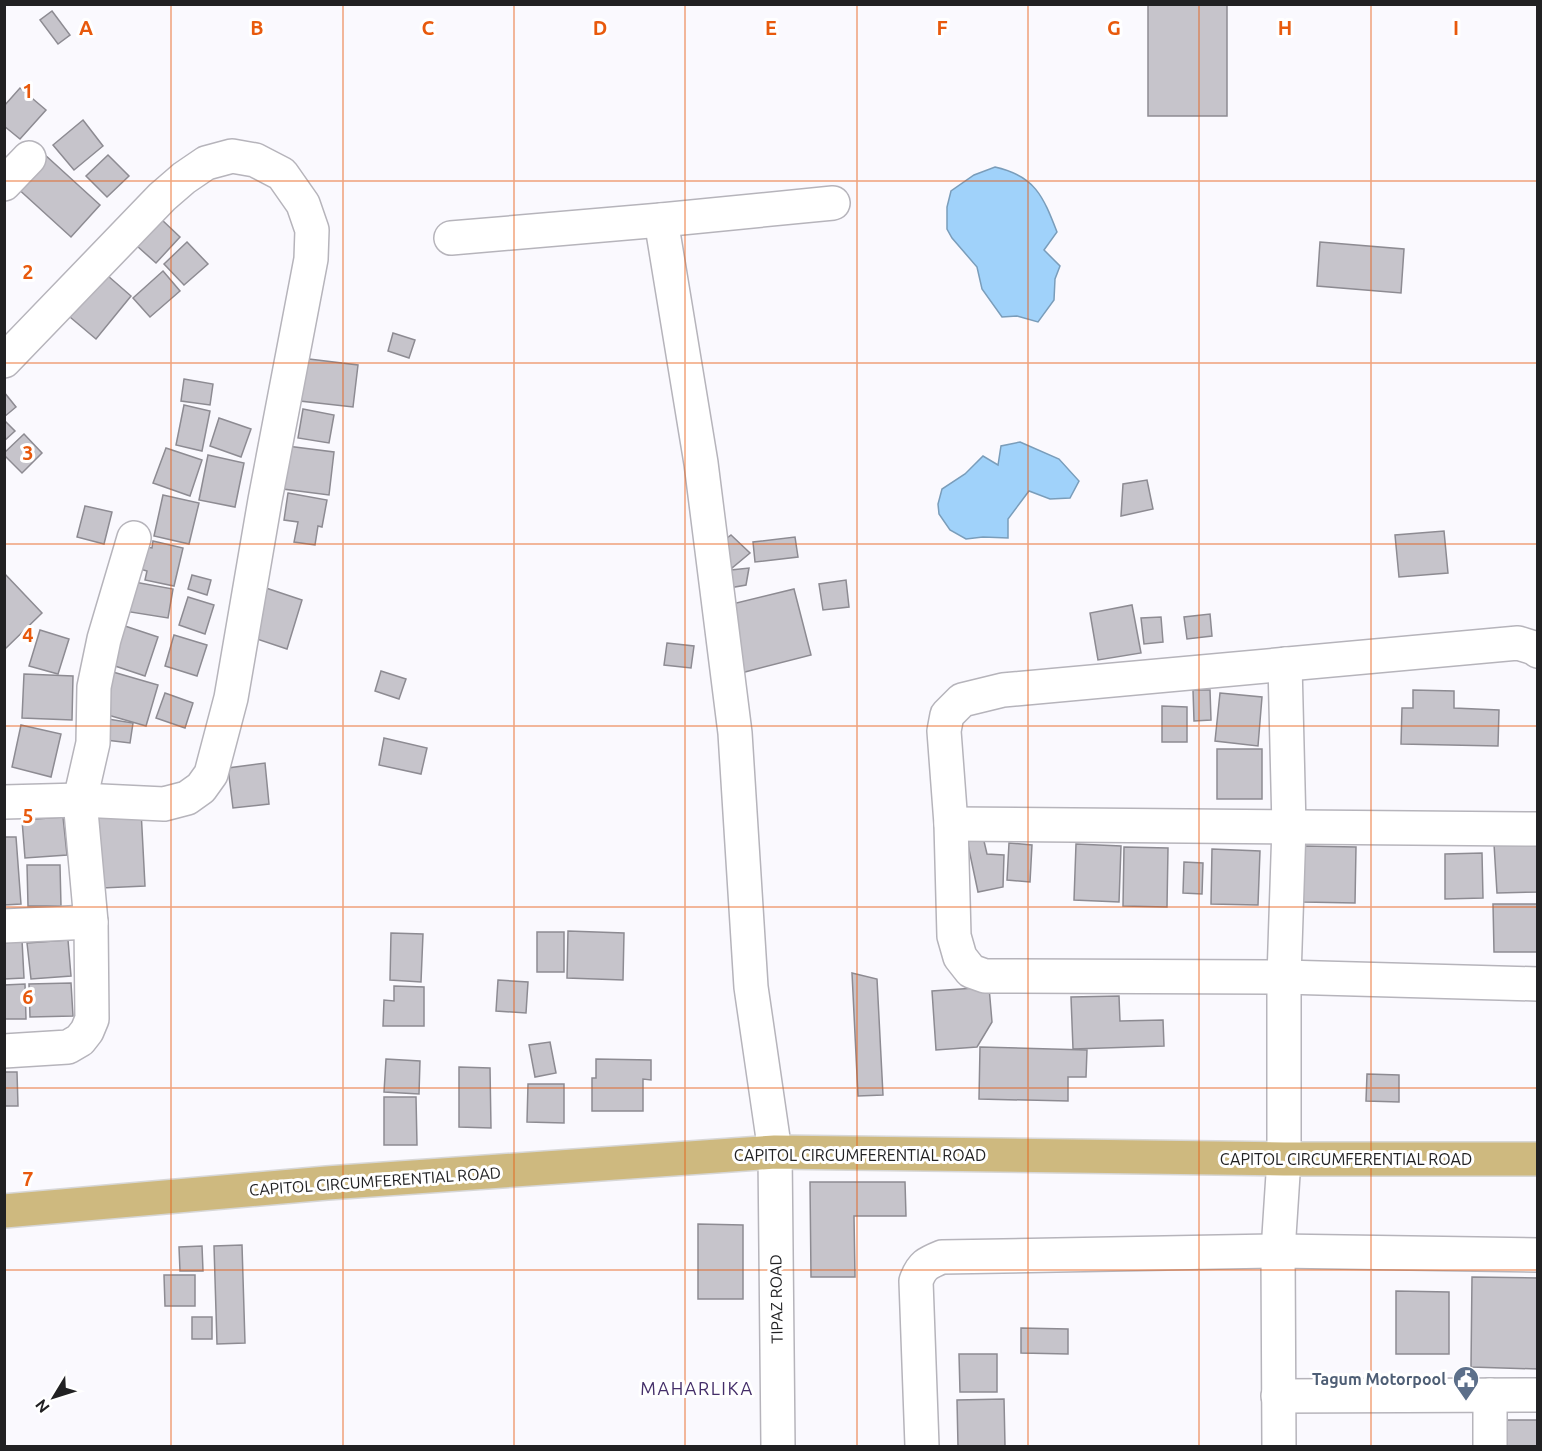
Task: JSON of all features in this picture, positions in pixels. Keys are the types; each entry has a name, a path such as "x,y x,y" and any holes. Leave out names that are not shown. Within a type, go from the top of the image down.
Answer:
{"main road":[{"name":"CAPITOL CIRCUMFERENTIAL ROAD","path":"4,1211 315,1184 775,1152 1284,1159 1538,1159"}],"street":[{"path":"4,361 162,197 206,163 232,156 255,160 282,174 303,204 312,230 311,259 265,500 231,698 211,774 201,788 187,798 164,804 80,800 4,802"},
{"path":"4,184 29,158"},
{"path":"451,238 833,203"},
{"name":"TIPAZ ROAD","path":"662,220 701,463 735,733 751,987 775,1152 778,1446"},
{"path":"4,1051 68,1047 80,1040 92,1019 91,922 80,800 93,742 94,687 104,639 134,538"},
{"path":"1538,651 1518,644 1003,690 962,700 947,715 944,731 951,824 954,936 960,957 971,971 985,976 1284,977 1538,984"},
{"path":"1279,1446 1278,1251 1284,1159 1284,977 1288,826 1285,664"},
{"path":"951,824 1538,829"},
{"path":"4,926 91,922"},
{"path":"922,1446 916,1281 920,1270 942,1257 1278,1251 1538,1255"},
{"path":"1490,1395 1490,1446"},
{"path":"1278,1396 1538,1395"}],"water":[{"path":"995,167 1020,176 1036,189 1057,232 1044,250 1060,266 1055,279 1054,300 1038,322 1017,316 1002,317 982,289 977,267 947,229 947,207 951,191 974,175"},
{"path":"1020,442 1059,459 1079,481 1070,498 1050,499 1029,491 1008,519 1008,538 966,539 950,530 939,514 938,504 942,489 965,474 983,456 998,465 1001,446"}],"building":[{"path":"1148,4 1227,4 1227,116 1148,116"},
{"path":"52,11 70,35 58,44 40,20"},
{"path":"20,88 46,110 20,139 4,126 4,106"},
{"path":"83,120 103,146 74,170 53,145"},
{"path":"44,154 100,205 71,237 15,186"},
{"path":"108,155 129,176 107,197 86,176"},
{"path":"161,219 180,237 156,263 137,246"},
{"path":"187,242 208,264 184,285 164,264"},
{"path":"1320,242 1404,249 1401,293 1317,286"},
{"path":"100,269 131,296 96,339 64,312"},
{"path":"163,271 180,291 150,317 133,298"},
{"path":"393,333 415,340 409,358 388,351"},
{"path":"309,359 358,365 353,407 300,401 304,363"},
{"path":"184,379 213,384 210,405 181,401"},
{"path":"4,392 16,407 4,417"},
{"path":"184,405 210,411 202,451 176,445"},
{"path":"303,409 334,415 329,443 298,438"},
{"path":"219,418 251,429 241,457 210,446"},
{"path":"4,420 15,431 4,441"},
{"path":"24,434 42,453 22,473 4,453"},
{"path":"287,446 334,452 329,495 283,489"},
{"path":"166,448 202,460 190,496 153,483"},
{"path":"208,455 244,463 235,507 199,500"},
{"path":"1147,480 1153,509 1121,516 1123,484"},
{"path":"288,493 327,500 322,527 318,526 315,545 294,542 298,522 284,520"},
{"path":"163,495 199,503 189,544 154,536"},
{"path":"85,506 112,512 104,544 77,537"},
{"path":"1444,531 1448,573 1399,577 1395,535"},
{"path":"731,535 750,553 732,568 721,543"},
{"path":"795,537 798,557 755,562 753,542"},
{"path":"153,541 183,548 174,586 145,580 147,571 140,569 146,547 152,548"},
{"path":"749,568 746,585 729,588 731,570"},
{"path":"4,573 42,613 4,650"},
{"path":"192,575 211,580 207,595 188,589"},
{"path":"846,580 849,607 823,610 819,584"},
{"path":"129,581 173,589 168,618 124,611"},
{"path":"266,588 302,600 287,649 251,637"},
{"path":"794,589 811,655 741,673 724,606"},
{"path":"188,597 214,605 205,634 179,625"},
{"path":"1132,605 1141,653 1098,660 1090,613"},
{"path":"1210,614 1212,636 1187,639 1184,617"},
{"path":"1161,617 1163,642 1144,644 1141,618"},
{"path":"116,623 158,637 145,676 103,662"},
{"path":"40,630 69,639 58,674 29,666"},
{"path":"174,635 207,645 197,676 165,666"},
{"path":"667,643 694,646 691,668 664,665"},
{"path":"381,671 406,679 399,699 375,691"},
{"path":"113,672 158,685 146,726 101,713"},
{"path":"24,674 73,676 72,720 22,718"},
{"path":"1193,690 1210,690 1211,720 1194,721"},
{"path":"1413,690 1454,691 1454,708 1499,710 1498,746 1401,744 1402,708 1413,708"},
{"path":"165,693 193,703 185,728 156,718"},
{"path":"1220,693 1262,697 1258,746 1215,741"},
{"path":"1162,706 1187,707 1187,742 1162,742"},
{"path":"108,719 133,723 130,743 106,740"},
{"path":"21,725 61,734 51,777 12,767"},
{"path":"384,738 427,748 421,774 379,765"},
{"path":"1217,749 1262,749 1262,799 1217,799"},
{"path":"265,763 269,804 233,808 228,768"},
{"path":"141,810 145,886 102,888 97,813"},
{"path":"63,817 67,855 25,858 22,820"},
{"path":"4,837 16,837 21,904 4,905"},
{"path":"983,837 987,854 1004,855 1003,887 978,892 967,840"},
{"path":"1537,842 1538,892 1497,893 1494,844"},
{"path":"1009,843 1032,845 1030,882 1007,880"},
{"path":"1076,844 1121,846 1119,902 1074,900"},
{"path":"1304,846 1356,847 1355,903 1303,902"},
{"path":"1124,847 1168,848 1167,907 1123,906"},
{"path":"1212,849 1260,851 1258,905 1211,904"},
{"path":"1482,853 1483,898 1445,899 1445,854"},
{"path":"1184,862 1203,863 1202,894 1183,893"},
{"path":"27,865 60,865 61,906 28,906"},
{"path":"1493,904 1538,904 1538,952 1494,952"},
{"path":"568,931 624,933 623,980 567,978"},
{"path":"537,932 564,932 564,972 537,972"},
{"path":"391,933 423,934 421,982 390,980"},
{"path":"4,940 22,940 24,978 4,979"},
{"path":"68,940 71,976 31,979 27,943"},
{"path":"852,973 877,979 883,1095 858,1096"},
{"path":"498,980 528,982 526,1013 496,1011"},
{"path":"71,983 73,1016 30,1017 29,984"},
{"path":"25,984 26,1019 4,1019 4,985"},
{"path":"394,986 424,987 424,1026 383,1026 384,1000 394,1001"},
{"path":"989,987 992,1022 977,1047 936,1050 932,991"},
{"path":"1119,996 1120,1021 1163,1020 1164,1046 1073,1049 1071,997"},
{"path":"550,1042 556,1073 535,1077 529,1045"},
{"path":"980,1047 1087,1050 1086,1077 1068,1077 1068,1101 979,1099"},
{"path":"386,1059 420,1061 419,1094 384,1092"},
{"path":"596,1059 651,1060 651,1080 643,1079 643,1111 592,1111 592,1078 596,1078"},
{"path":"459,1067 490,1068 491,1128 459,1127"},
{"path":"4,1072 17,1072 18,1106 4,1106"},
{"path":"1367,1074 1399,1075 1399,1102 1366,1101"},
{"path":"528,1084 564,1084 564,1123 527,1122"},
{"path":"384,1097 416,1097 417,1145 384,1145"},
{"path":"810,1182 905,1182 906,1216 854,1216 855,1277 811,1277"},
{"path":"698,1224 743,1225 743,1299 698,1299"},
{"path":"242,1245 245,1343 217,1344 214,1246"},
{"path":"202,1246 203,1271 180,1271 179,1247"},
{"path":"164,1275 195,1275 195,1306 165,1306"},
{"path":"1472,1277 1538,1278 1538,1369 1471,1367"},
{"path":"1396,1291 1449,1292 1449,1354 1396,1354"},
{"path":"192,1317 212,1317 212,1339 192,1339"},
{"path":"1021,1328 1068,1329 1068,1354 1021,1353"},
{"path":"959,1354 997,1354 997,1392 960,1392"},
{"path":"1004,1399 1005,1446 958,1446 957,1400"},
{"path":"1505,1420 1538,1420 1538,1446 1505,1446"}],"place":[{"name":"Tagum Motorpool","path":"1466,1402"}],"district":[{"name":"MAHARLIKA","path":"697,1388"}]}
